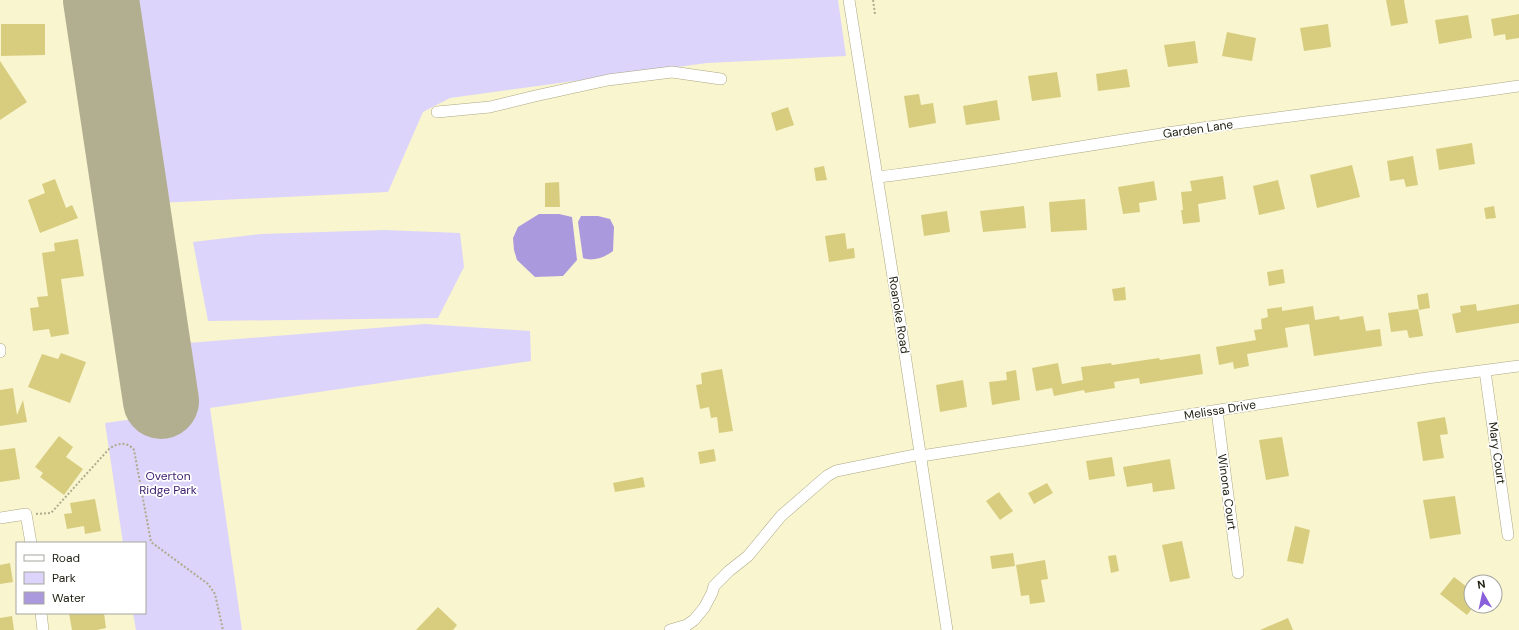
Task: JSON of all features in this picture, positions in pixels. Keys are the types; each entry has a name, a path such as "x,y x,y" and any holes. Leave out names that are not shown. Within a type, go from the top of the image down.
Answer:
{"street":[{"name":"Roanoke Road","path":"849,0 878,177 947,630"},
{"path":"437,112 490,107 608,80 672,72 721,78"},
{"name":"Garden Lane","path":"878,177 962,166 1251,121 1519,86"},
{"name":"Melissa Drive","path":"670,630 687,625 694,620 704,608 714,586 729,571 748,556 781,516 827,476 836,471 921,455 1427,378 1519,366"},
{"name":"Mary Court","path":"1485,371 1508,534"},
{"name":"Winona Court","path":"1217,411 1238,573"},
{"path":"0,518 26,514 31,542"},
{"path":"41,614 43,630"}],"path":[{"path":"873,0 875,14"},
{"path":"26,514 51,513 109,449 120,444 131,446 134,450 151,542 208,584 215,594 223,630"}],"green space":[{"path":"132,0 838,0 846,56 707,63 450,98 423,112 388,192 158,203"},
{"path":"384,230 460,233 464,267 438,318 208,321 193,242 261,234"},
{"name":"Overton Ridge Park","path":"425,324 530,331 531,361 210,408 242,630 136,630 133,614 146,614 146,542 123,542 105,423 185,412 176,344"}],"water":[{"path":"539,214 559,214 572,217 577,260 563,276 535,277 517,260 513,238 518,227"},
{"path":"581,216 598,216 610,219 614,227 613,251 599,258 583,258 578,222"}],"building":[{"path":"1386,0 1404,0 1408,23 1391,26"},
{"path":"1519,14 1519,38 1506,40 1505,34 1494,36 1491,19"},
{"path":"1468,15 1472,38 1439,44 1435,20"},
{"path":"1,24 45,24 45,55 1,56"},
{"path":"1328,24 1331,47 1304,51 1300,28"},
{"path":"1227,32 1256,38 1252,61 1222,56"},
{"path":"1195,41 1198,63 1168,67 1164,45"},
{"path":"0,61 27,102 0,120"},
{"path":"1127,69 1130,87 1098,91 1096,74"},
{"path":"1057,72 1061,97 1032,101 1028,76"},
{"path":"919,94 921,105 933,103 936,123 909,128 904,96"},
{"path":"997,100 1000,120 966,125 963,106"},
{"path":"788,107 794,125 776,131 771,113"},
{"path":"1472,143 1475,164 1439,170 1436,149"},
{"path":"1413,156 1418,185 1406,187 1404,179 1390,181 1387,161"},
{"path":"1352,165 1360,197 1317,208 1310,175"},
{"path":"824,166 827,180 816,181 814,168"},
{"path":"1223,176 1226,199 1198,204 1200,222 1183,224 1181,192 1192,191 1190,181"},
{"path":"55,179 66,208 72,205 78,218 40,233 28,200 45,193 42,184"},
{"path":"1278,180 1285,209 1259,215 1253,186"},
{"path":"1154,181 1157,200 1139,203 1140,212 1123,214 1118,187"},
{"path":"559,182 560,207 545,207 545,183"},
{"path":"1085,199 1087,230 1051,232 1049,202"},
{"path":"1024,206 1026,228 983,232 980,211"},
{"path":"1494,206 1496,218 1486,219 1484,208"},
{"path":"947,211 950,232 924,236 921,215"},
{"path":"845,233 847,249 854,248 855,258 829,262 825,236"},
{"path":"78,239 84,276 61,279 69,334 51,337 49,329 33,331 30,308 39,307 37,297 48,296 42,253 55,251 54,243"},
{"path":"1283,269 1285,283 1269,286 1267,272"},
{"path":"1125,287 1126,300 1114,301 1112,289"},
{"path":"1428,293 1430,308 1419,310 1417,295"},
{"path":"1476,304 1477,311 1519,304 1519,323 1456,333 1452,314 1461,312 1460,306"},
{"path":"1313,306 1315,320 1339,316 1340,320 1363,316 1366,331 1380,329 1382,346 1314,356 1309,324 1285,328 1288,347 1247,354 1249,366 1234,369 1233,362 1219,365 1216,347 1256,340 1254,330 1262,329 1261,319 1268,317 1267,309 1282,307 1282,311"},
{"path":"1418,309 1423,336 1409,338 1407,330 1391,332 1388,313"},
{"path":"61,353 86,362 70,403 28,387 42,354 58,359"},
{"path":"1200,354 1203,374 1140,384 1139,378 1114,382 1115,388 1085,393 1084,390 1054,396 1052,388 1036,391 1032,368 1058,363 1062,384 1083,380 1081,367 1111,363 1112,365 1159,358 1160,360"},
{"path":"722,369 733,431 719,433 717,417 711,418 709,407 700,409 696,385 702,384 701,373"},
{"path":"1016,370 1020,400 992,405 989,382 1007,380 1006,372"},
{"path":"963,380 967,407 940,412 936,385"},
{"path":"13,388 17,415 23,400 27,422 0,426 0,390"},
{"path":"1445,417 1448,434 1440,435 1444,458 1423,461 1417,422"},
{"path":"59,436 73,447 66,457 83,469 64,495 40,477 43,473 35,467"},
{"path":"1282,437 1289,476 1266,480 1259,440"},
{"path":"15,448 20,479 0,482 0,450"},
{"path":"714,449 716,461 700,464 698,452"},
{"path":"1112,457 1115,476 1089,480 1086,461"},
{"path":"1170,459 1175,489 1153,492 1152,483 1127,487 1123,467"},
{"path":"643,477 645,487 615,492 613,483"},
{"path":"1047,483 1053,493 1034,504 1028,493"},
{"path":"999,492 1013,511 1000,520 986,501"},
{"path":"1455,496 1461,534 1430,539 1423,500"},
{"path":"95,499 101,531 85,534 84,526 67,529 64,514 72,513 70,503"},
{"path":"1295,526 1310,530 1303,564 1287,561"},
{"path":"1182,541 1190,578 1170,582 1162,545"},
{"path":"1013,553 1015,566 992,569 990,556"},
{"path":"1116,555 1119,571 1111,573 1108,556"},
{"path":"1045,560 1048,579 1041,580 1045,602 1030,604 1029,595 1021,596 1016,565"},
{"path":"10,563 13,582 0,584 0,565"},
{"path":"1454,577 1463,584 1463,612 1440,594"},
{"path":"438,607 457,625 453,630 416,630"},
{"path":"69,614 104,614 106,628 97,630 72,630"},
{"path":"12,616 14,630 0,630 0,618"},
{"path":"1288,618 1293,630 1260,630"}],"runway":[{"path":"101,0 161,401"}]}
